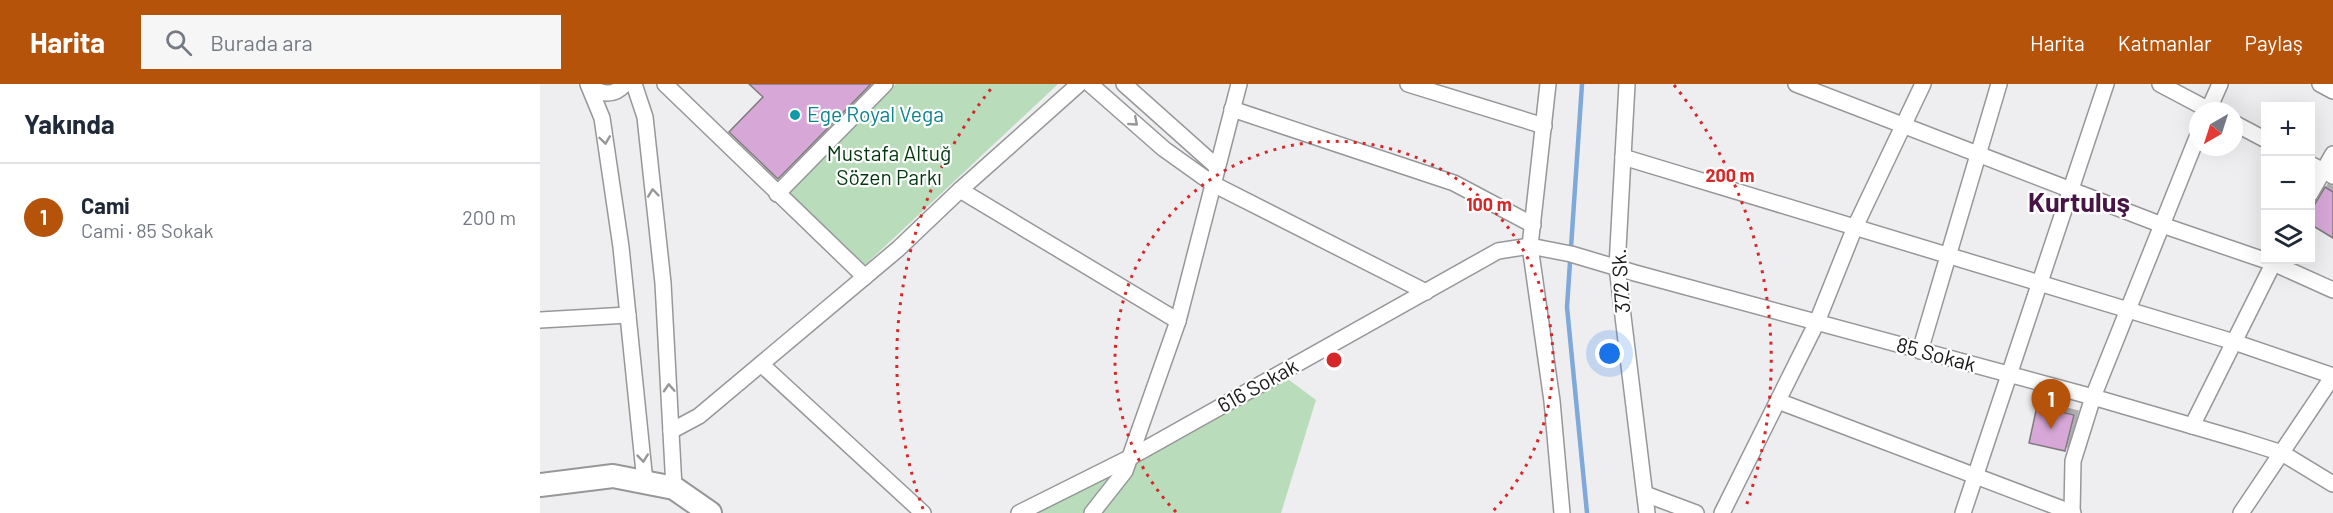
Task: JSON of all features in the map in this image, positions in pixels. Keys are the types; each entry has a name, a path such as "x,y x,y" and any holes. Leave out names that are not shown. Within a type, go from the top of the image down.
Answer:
{"street":[{"path":"588,84 593,89 608,93 615,92 625,84"},
{"path":"588,84 602,118 621,248 645,482"},
{"path":"634,84 645,117 663,283 674,488"},
{"path":"665,84 864,277"},
{"path":"777,194 885,84"},
{"path":"671,431 699,416 898,249 960,190 1079,84"},
{"path":"1090,84 1164,149 1213,184 1426,292"},
{"path":"1124,84 1217,167"},
{"path":"1092,513 1125,471 1178,321 1203,232 1239,84"},
{"path":"1408,84 1544,126"},
{"path":"1548,84 1530,246 1552,401 1562,513"},
{"name":"372 Sk.","path":"1627,84 1617,267 1647,513"},
{"path":"1796,84 2162,225 2261,257"},
{"path":"1722,513 1817,322 1855,227 1923,84"},
{"path":"1920,351 1999,84"},
{"path":"1964,513 2106,84"},
{"path":"2160,84 2193,102"},
{"path":"2213,102 2220,84"},
{"path":"2320,84 2333,91"},
{"path":"1232,109 1454,183 1533,225"},
{"path":"2243,128 2261,138"},
{"path":"2315,184 2333,154"},
{"path":"1778,401 2072,513 2073,461 2093,397 2190,156"},
{"path":"1623,158 2234,342 2333,376 2241,513"},
{"path":"960,190 1178,321"},
{"name":"85 Sokak","path":"1530,246 1571,254 2192,426 2282,453 2333,484"},
{"name":"616 Sokak","path":"1018,513 1131,457 1497,251 1530,246"},
{"path":"2192,426 2273,264"},
{"path":"2280,264 2333,290"},
{"path":"540,320 628,315"},
{"path":"761,364 923,513"},
{"path":"540,485 613,476 674,488 710,513"},
{"path":"1645,494 1696,513"}],"green space":[{"name":"Mustafa Altuğ Sözen Parkı","path":"896,84 1058,84 865,265 785,189"},
{"path":"1285,377 1316,400 1281,513 1036,513"}],"building":[{"name":"Ege Royal Vega","path":"749,84 871,84 778,179 729,132 763,97"},
{"path":"2325,187 2333,192 2333,238 2315,227 2315,204"},
{"path":"2037,406 2074,415 2065,451 2029,443"}],"waterway":[{"path":"1582,84 1567,307 1587,513"}],"place":[{"name":"Ege Royal Vega","path":"795,115"},
{"name":"Cami","path":"2051,429"}],"district":[{"name":"Kurtuluş","path":"2079,203"}]}
